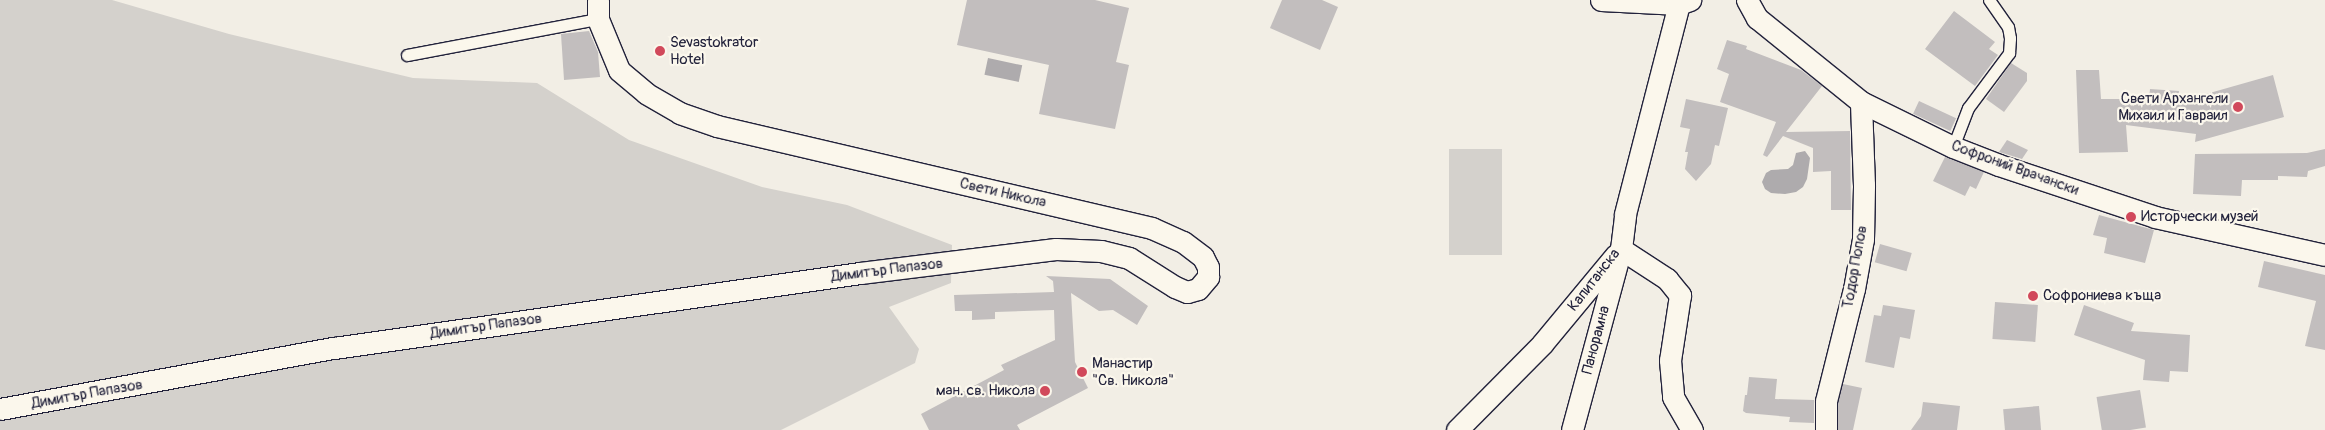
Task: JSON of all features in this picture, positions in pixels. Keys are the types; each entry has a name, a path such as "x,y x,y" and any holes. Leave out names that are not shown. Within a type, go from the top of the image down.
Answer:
{"street":[{"path":"1601,0 1684,2"},
{"name":"Софроний Врачански","path":"1747,0 1757,18 1861,102 1953,147 1999,165 2155,217 2325,255"},
{"name":"Капитанска","path":"1457,430 1542,344 1621,249 1625,214 1684,2"},
{"name":"Свети Никола","path":"598,10 620,70 646,93 680,113 717,126 1152,228 1189,247 1203,257 1208,272 1202,286 1187,292 1175,287 1129,258 1101,251 1056,249 975,259"},
{"name":"Тодор Попов","path":"1826,430 1826,401 1854,289 1863,239 1864,185 1861,102"},
{"path":"1621,249 1667,279 1680,294 1670,360 1673,397 1692,430"},
{"name":"Панорамна","path":"1572,430 1621,249"},
{"name":"Димитър Папазов","path":"0,409 334,348 860,273 975,259"}],"lane":[{"path":"1953,147 1968,108 2008,53 2010,38 2008,27 1989,0"},
{"path":"407,55 598,10"}],"shaded area":[{"path":"0,0 112,0 229,34 413,78 537,83 629,140 762,187 847,205 952,245 951,283 889,307 919,349 915,363 781,430 0,430"},
{"path":"988,58 1022,65 1019,82 984,75"},
{"path":"1449,149 1502,149 1502,255 1449,255"},
{"path":"1805,151 1810,158 1807,179 1803,187 1796,192 1785,194 1771,193 1765,189 1762,182 1766,173 1771,170 1788,169 1793,165 1796,153"}],"building":[{"path":"967,0 1095,0 1129,8 1116,62 1129,65 1115,129 1039,114 1049,65 957,45"},
{"path":"1282,0 1322,0 1338,7 1320,50 1270,28"},
{"path":"1954,11 1995,42 1989,49 1998,55 1975,86 1925,49"},
{"path":"589,31 598,52 600,77 564,80 561,34"},
{"path":"1727,40 1747,46 1746,49 1801,70 1822,86 1786,132 1850,131 1851,210 1831,210 1831,171 1813,172 1813,148 1783,136 1767,157 1763,155 1776,122 1720,102 1729,74 1717,69"},
{"path":"2011,63 2027,73 2027,81 2004,112 1986,99"},
{"path":"2076,70 2099,70 2101,99 2149,99 2150,89 2179,91 2178,102 2273,75 2284,117 2195,142 2196,134 2126,125 2128,152 2079,153"},
{"path":"1686,99 1728,108 1719,146 1715,145 1711,164 1696,181 1685,169 1688,152 1685,152 1690,129 1680,127"},
{"path":"1919,101 1956,118 1950,131 1913,114"},
{"path":"2007,140 2028,150 2022,159 1999,152"},
{"path":"2325,149 2325,166 2308,171 2307,177 2278,176 2278,180 2242,180 2241,196 2193,194 2195,154 2307,153"},
{"path":"1945,157 1984,172 1976,189 1970,186 1965,196 1933,181"},
{"path":"2099,215 2154,230 2145,263 2104,253 2107,238 2093,235"},
{"path":"1880,244 1912,253 1906,271 1875,262"},
{"path":"2264,261 2325,275 2325,350 2305,346 2316,301 2258,287"},
{"path":"1046,276 1110,279 1148,306 1137,325 1113,310 1099,311 1071,293 1075,362 1088,388 1017,425 1020,430 929,430 921,414 1004,370 1001,365 1055,340 1054,310 995,312 995,319 972,320 972,311 955,311 954,295 1054,292 1053,281"},
{"path":"1995,302 2038,305 2035,342 1992,339"},
{"path":"1883,305 1915,310 1910,339 1900,337 1894,368 1865,362 1874,315 1881,316"},
{"path":"2084,305 2134,323 2131,331 2190,335 2188,372 2170,371 2169,382 2143,380 2145,360 2074,335"},
{"path":"1749,377 1777,379 1775,399 1814,400 1814,423 1789,422 1790,417 1746,413 1743,411"},
{"path":"1843,384 1862,388 1853,430 1838,430 1838,403"},
{"path":"2140,390 2146,428 2130,430 2102,430 2097,397"},
{"path":"1923,402 1960,406 1957,430 1911,430 1921,416"},
{"path":"2039,406 2041,430 2005,430 2003,409"}],"place":[{"name":"Sevastokrator Hotel","path":"660,51"},
{"name":"Свети Архангели Михаил и Гавраил","path":"2238,107"},
{"name":"Исторчески музей","path":"2131,217"},
{"name":"Софрониева къща","path":"2033,296"},
{"name":"Манастир \"Св. Никола\"","path":"1082,372"},
{"name":"ман. св. Никола","path":"1045,391"}]}
